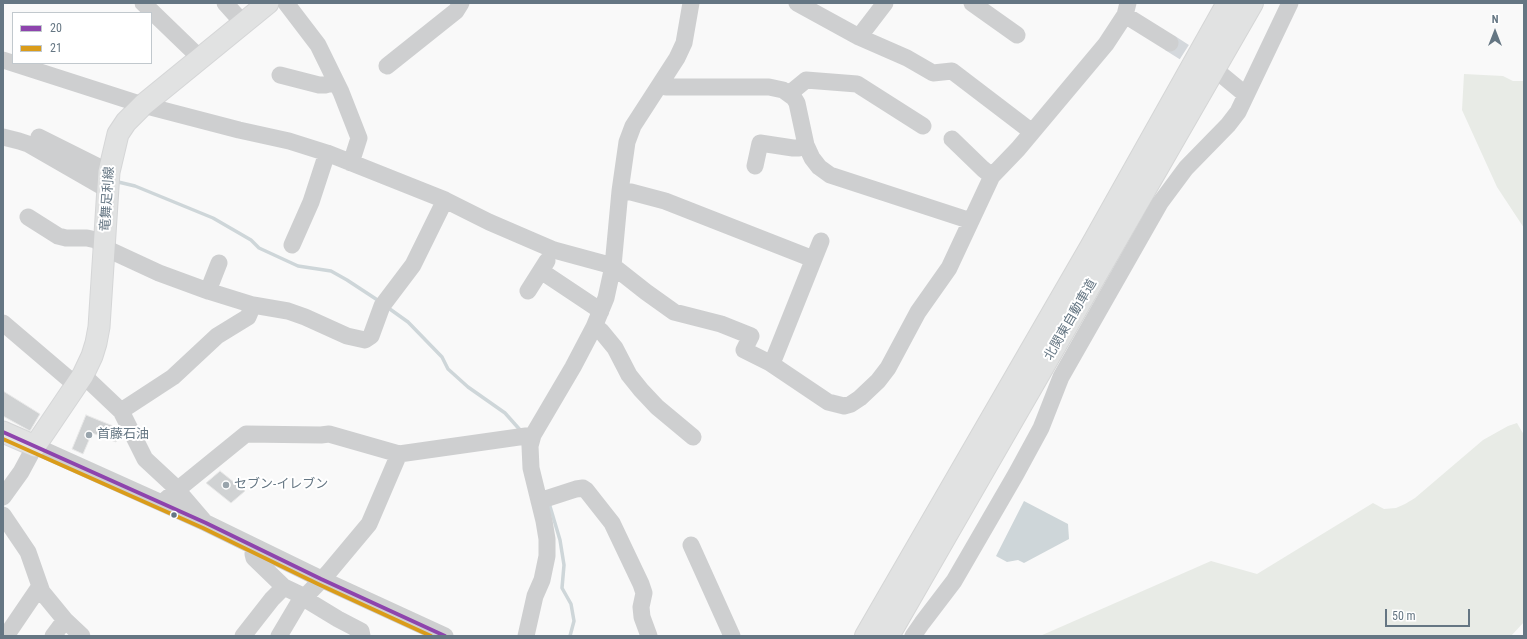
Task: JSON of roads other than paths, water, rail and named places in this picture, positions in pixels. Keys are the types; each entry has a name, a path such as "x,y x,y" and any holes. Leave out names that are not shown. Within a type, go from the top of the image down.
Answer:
{"highway":[{"name":"北関東自動車道","path":"866,636 1091,247 1228,3"},
{"name":"北関東自動車道","path":"888,636 1252,3"}],"main road":[{"name":"竜舞足利線","path":"35,446 80,380 96,343 99,327 109,181 118,134 126,122 143,105 268,3"},
{"path":"3,432 35,446"}],"street":[{"path":"143,3 200,58"},
{"path":"225,3 243,23"},
{"path":"286,3 318,45 336,82 359,138 351,163"},
{"path":"387,66 456,12 461,3"},
{"path":"526,636 535,596 542,580 547,556 547,539 531,468 530,456 533,435 573,367 598,319 610,285 625,153 631,131 677,58 684,43 691,3"},
{"path":"797,3 859,37 907,58 933,73 952,71 1032,132"},
{"path":"859,37 885,3"},
{"path":"972,3 1016,35"},
{"path":"913,636 954,581 1016,474 1041,428 1064,370 1160,202 1186,168 1228,125 1238,112 1290,3"},
{"path":"15,64 143,105 239,130 289,141 328,153 445,200 489,222 554,250 613,266 674,312 721,324 751,336 744,350 770,363 828,402 844,406 851,404 860,398 878,381 888,368 918,312 949,268 992,176 1032,132 1106,44 1127,9 1170,43"},
{"path":"280,75 319,85 336,82"},
{"path":"1223,76 1246,95"},
{"path":"789,94 806,80 857,84 922,126"},
{"path":"661,84 666,86 769,86 783,90 794,98 797,103 806,145 812,158 819,167 830,175 971,221"},
{"path":"3,137 28,144 109,181"},
{"path":"39,137 109,181"},
{"path":"952,139 992,176"},
{"path":"755,166 760,143 793,148 799,148 806,145"},
{"path":"292,245 311,202 328,153"},
{"path":"620,191 648,196 680,206 813,259"},
{"path":"28,217 58,236 96,240 105,248 159,273 208,291 253,305 288,311 347,336 366,340 371,336 382,306 413,265 445,200"},
{"path":"770,363 821,241"},
{"path":"528,291 554,250"},
{"path":"208,291 219,263"},
{"path":"541,271 598,319 601,331 615,348 629,375 641,390 657,407 693,437"},
{"path":"121,411 173,377 217,336 248,317 253,305"},
{"path":"3,323 121,411 145,459 177,490 206,523"},
{"path":"162,503 246,434 321,436 329,434 399,454 533,435"},
{"path":"3,497 21,472 35,446 206,523 321,579 445,636"},
{"path":"279,636 298,604 328,573 369,524 399,454"},
{"path":"539,502 576,489 583,488 586,490 612,523 641,584 644,593 641,608 642,617 649,636"},
{"path":"3,515 28,552 42,592 65,620 82,636"},
{"path":"691,545 732,636"},
{"path":"254,547 254,558 284,587 305,597 310,602 361,631 362,636"},
{"path":"6,636 40,586"},
{"path":"243,636 272,599 284,587"},
{"path":"53,636 65,620"}],"waterway":[{"path":"114,181 135,186 213,218 251,240 259,248 298,266 331,271 379,301"},
{"path":"387,307 408,322 442,357 448,369 468,387 505,413 521,431"},
{"path":"549,503 560,540 564,565 562,588 571,604 574,621 570,636"}],"tunnel":[{"path":"1170,43 1206,66"}],"place":[{"name":"首藤石油","path":"89,435"},
{"name":"セブン-イレブン","path":"226,485"}]}
